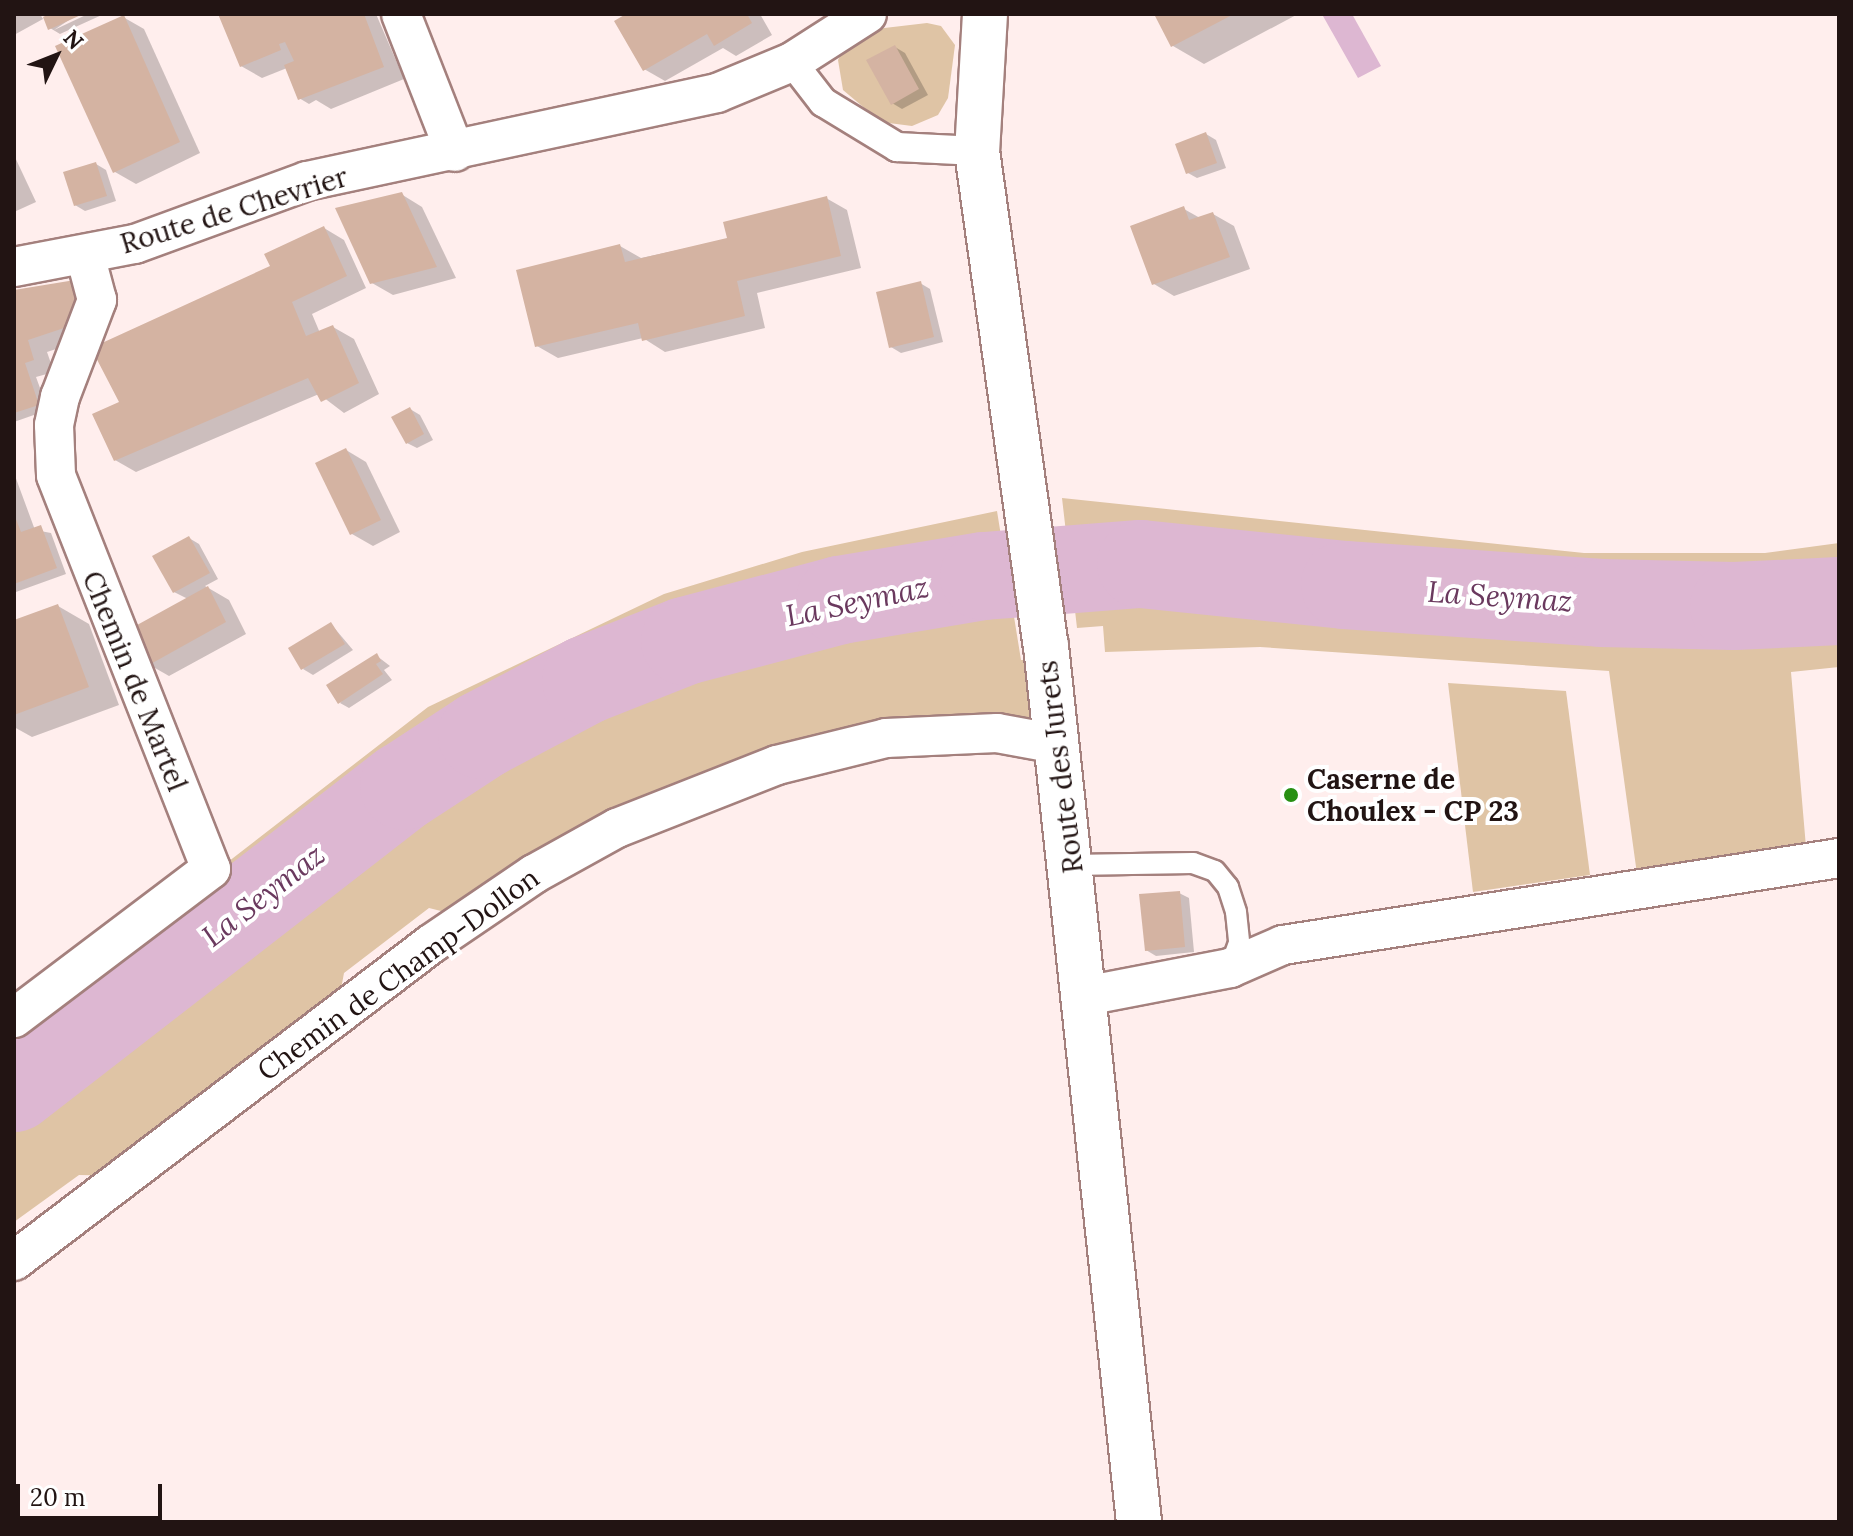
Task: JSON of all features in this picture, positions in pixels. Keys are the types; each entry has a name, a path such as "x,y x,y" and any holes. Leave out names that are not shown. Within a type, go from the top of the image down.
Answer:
{"street":[{"path":"401,14 455,152"},
{"name":"Route de Chevrier","path":"14,267 135,244 307,181 455,152 717,93 792,62 867,14"},
{"name":"Route des Jurets","path":"985,14 977,151 1046,646 1139,1522"},
{"path":"792,62 823,102 897,147 977,151"},
{"name":"Chemin de Martel","path":"14,1018 211,869 56,475 54,425 60,397 97,300 85,255"},
{"name":"Chemin de Champ-Dollon","path":"14,1261 431,944 534,874 617,828 777,765 886,738 997,733 1057,744"},
{"path":"1085,996 1230,968 1283,945 1839,858"}],"lane":[{"path":"1071,865 1193,863 1215,871 1228,887 1236,912 1239,943 1230,968"}],"shaded area":[{"path":"1352,14 1381,66 1358,78 1323,16"},
{"path":"927,23 941,26 955,45 948,98 938,115 912,126 881,122 843,90 838,60 846,44 876,29"},
{"path":"1062,498 1584,553 1765,553 1839,543 1839,667 1791,672 1806,847 1637,874 1609,671 1260,647 1105,652 1103,626 1077,628"},
{"path":"997,511 1021,660 1047,660 1057,744 777,765 469,918 429,908 344,973 336,1016 127,1176 79,1175 14,1222 14,1037 193,908 227,875 224,865 428,707 664,594 802,552"},
{"path":"1448,683 1566,691 1590,875 1473,892"}],"building":[{"path":"49,14 83,14 48,30 43,17"},
{"path":"218,14 364,14 384,67 298,100 284,65 294,61 285,42 279,44 281,50 240,67"},
{"path":"626,14 747,14 752,23 714,46 707,34 643,71 614,21"},
{"path":"1154,14 1234,14 1171,47"},
{"path":"124,15 180,142 113,173 55,46"},
{"path":"895,45 919,89 891,105 866,60"},
{"path":"1206,132 1217,163 1186,174 1175,144"},
{"path":"96,162 107,196 74,206 63,172"},
{"path":"402,192 437,267 370,284 335,208"},
{"path":"827,196 841,256 737,281 745,316 642,341 638,323 535,347 516,270 620,244 625,262 727,238 723,222"},
{"path":"1184,206 1189,220 1213,212 1230,257 1152,285 1130,226"},
{"path":"324,226 347,276 292,302 306,336 333,325 359,383 321,402 308,378 114,461 92,414 119,402 91,348 270,266 264,254"},
{"path":"75,280 84,303 73,325 28,340 34,360 25,363 39,405 14,413 14,290"},
{"path":"921,281 934,337 889,348 876,292"},
{"path":"410,407 424,434 406,444 391,417"},
{"path":"346,448 381,520 350,535 315,463"},
{"path":"14,514 21,532 41,525 57,568 14,584"},
{"path":"189,536 210,573 173,593 152,556"},
{"path":"208,586 226,622 147,666 128,630"},
{"path":"58,604 89,687 14,715 14,620"},
{"path":"331,622 345,644 301,670 288,648"},
{"path":"377,653 381,661 376,664 383,674 338,704 326,685"},
{"path":"1180,891 1185,947 1145,951 1139,894"}],"waterway":[{"name":"La Seymaz","path":"14,1088 404,786 482,735 586,680 685,641 840,600 984,576 1141,564 1345,585 1601,603 1734,606 1839,601"}],"place":[{"name":"Caserne de Choulex - CP 23","path":"1291,795"}]}
